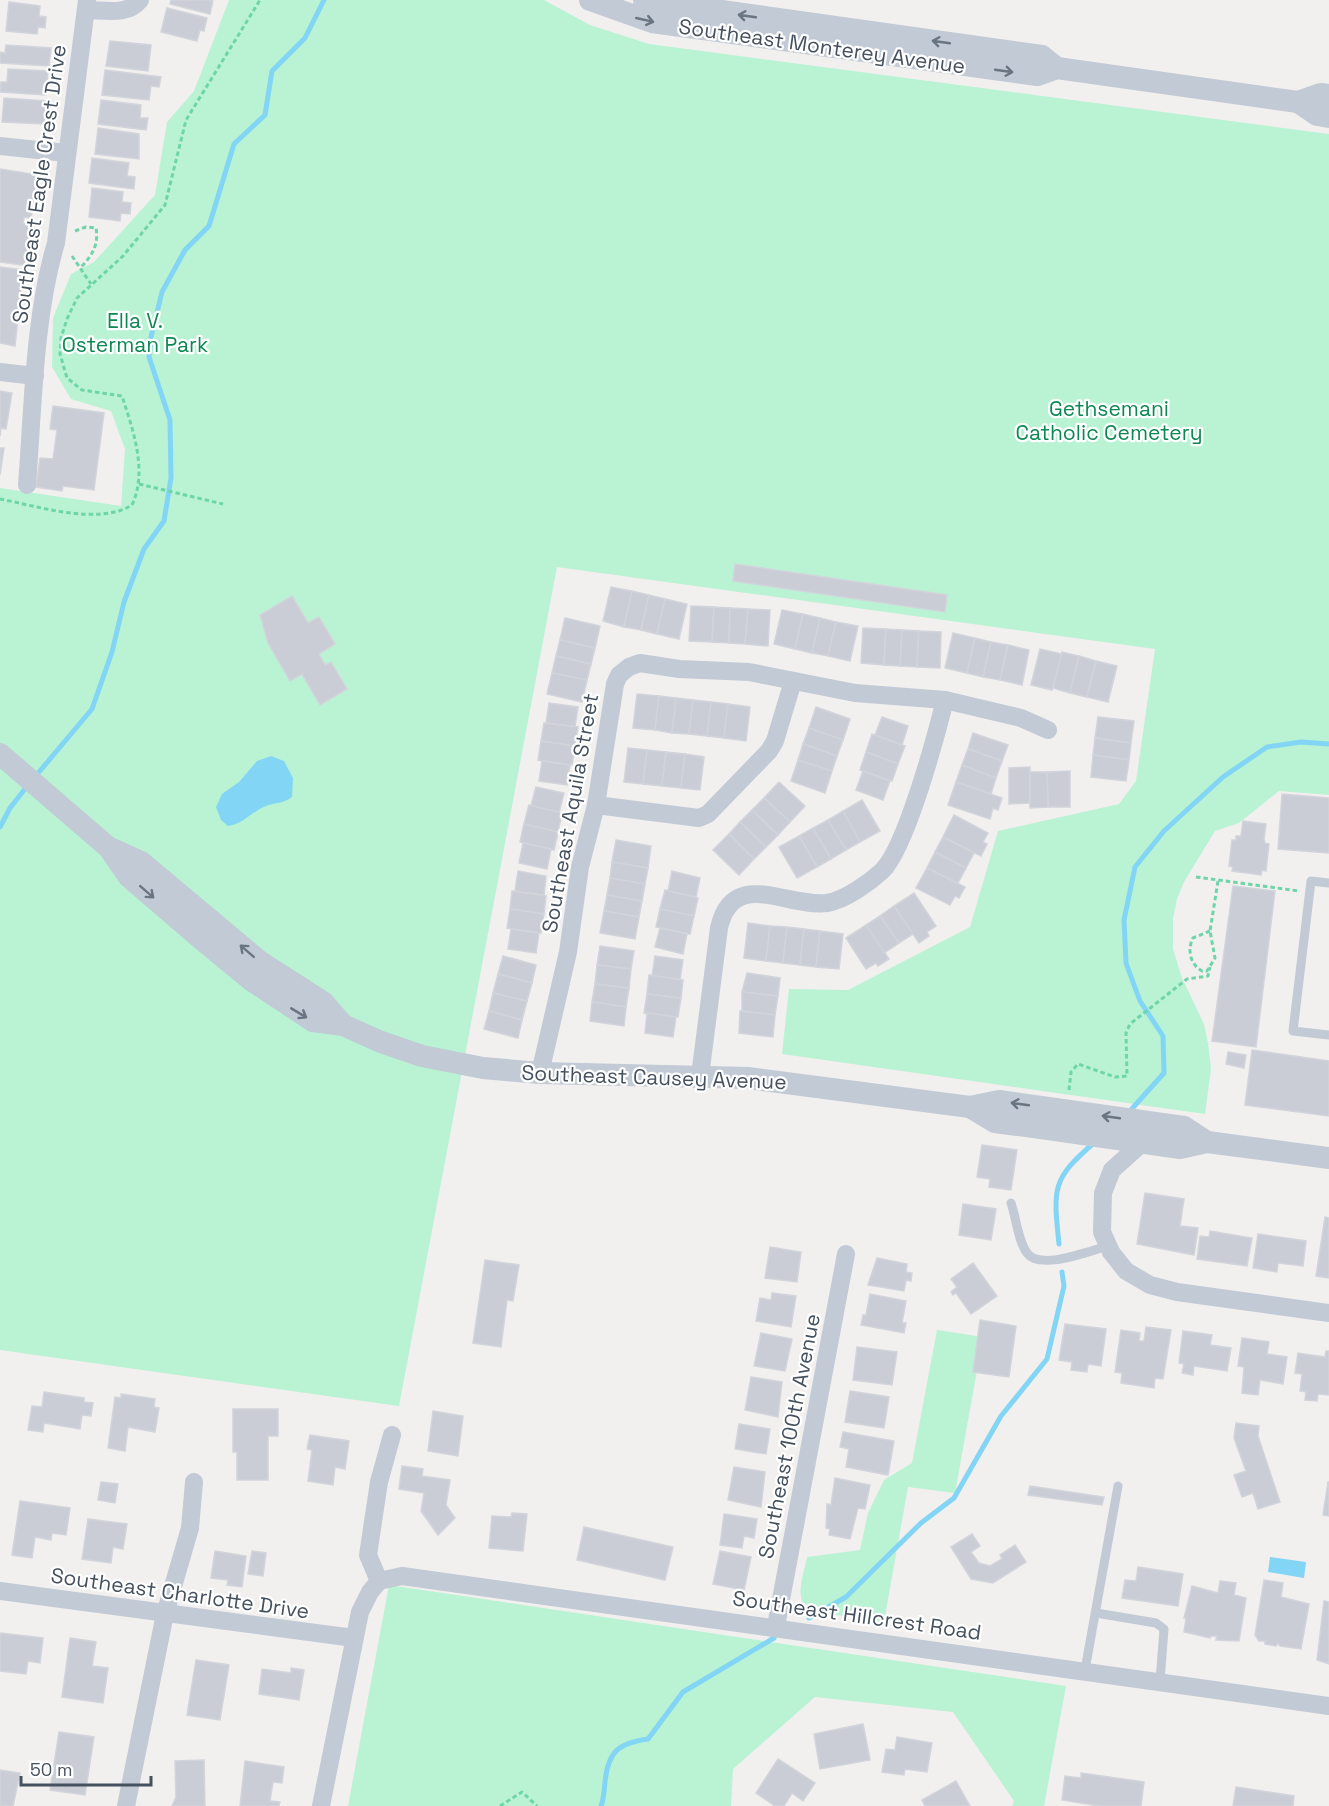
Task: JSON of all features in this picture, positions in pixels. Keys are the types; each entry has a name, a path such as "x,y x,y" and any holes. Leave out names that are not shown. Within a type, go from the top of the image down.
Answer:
{"street":[{"path":"87,5 124,11 133,8 140,0"},
{"name":"Southeast Monterey Avenue","path":"590,0 631,16 681,26 1036,75 1057,68 1298,102 1317,115 1329,117"},
{"name":"Southeast Monterey Avenue","path":"644,0 1041,56 1057,68"},
{"name":"Southeast Eagle Crest Drive","path":"27,484 35,376 48,269 61,243 66,153 87,5"},
{"name":"Southeast Monterey Avenue","path":"1298,102 1321,94 1329,95"},
{"path":"0,146 66,153"},
{"path":"0,372 35,376"},
{"name":"Southeast Aquila Street","path":"540,1073 568,952 580,867 596,805 615,684 620,675 629,667 650,663 679,669 749,672 855,693 945,700 1021,718 1047,730"},
{"path":"596,805 689,818 708,814 769,751 775,741 793,681"},
{"path":"700,1076 719,928 727,906 734,899 753,894 829,903 849,893 882,870 909,820 945,700"},
{"name":"Southeast Causey Avenue","path":"0,754 109,848 129,877 250,980 313,1021 343,1025 381,1042 442,1061 483,1068 540,1073 700,1076 792,1083 970,1107 999,1101 1069,1111 1180,1148 1207,1142 1329,1158"},
{"name":"Southeast Causey Avenue","path":"970,1107 994,1122 1048,1129 1139,1135"},
{"path":"1139,1135 1112,1170 1103,1192 1102,1232 1108,1246 1126,1271 1150,1286 1177,1292 1329,1313"},
{"name":"Southeast 100th Avenue","path":"776,1626 846,1254"},
{"path":"321,1806 360,1612 370,1592 379,1581 369,1555 378,1482 392,1435"},
{"path":"126,1806 165,1614 190,1528 194,1482"},
{"name":"Southeast Hillcrest Road","path":"379,1581 402,1576 776,1626 1329,1706"},
{"name":"Southeast Charlotte Drive","path":"0,1591 354,1638"}],"lane":[{"path":"1329,883 1311,881 1293,1030 1329,1035"},
{"path":"1011,1203 1026,1252 1036,1261 1048,1261 1108,1246"},
{"path":"1086,1670 1118,1486"},
{"path":"1096,1613 1156,1623 1164,1629 1160,1681"}],"path":[{"path":"0,499 55,510 119,513 132,505 139,484 133,431 122,396 89,392 74,385 67,378 60,354 61,338 77,298 123,256 165,205 186,120 260,0"},
{"path":"80,268 91,257 96,246 96,228 78,228 61,243 92,284"},
{"path":"139,484 223,504"},
{"path":"1196,877 1309,893"},
{"path":"1069,1111 1071,1072 1078,1064 1115,1077 1127,1076 1126,1033 1130,1024 1187,979 1208,976 1215,958 1215,948 1210,931 1218,880"},
{"path":"1210,931 1193,938 1189,951 1198,969 1207,971 1210,967"},
{"path":"500,1806 522,1792 537,1806"}],"green space":[{"path":"229,0 544,0 590,25 649,44 1329,134 1329,795 1279,791 1239,823 1215,831 1184,882 1177,899 1173,918 1173,949 1182,978 1204,1024 1208,1043 1211,1069 1205,1114 782,1054 789,989 848,990 970,927 998,831 1119,804 1136,781 1155,649 557,567 399,1406 0,1350 0,488 121,506 125,449 111,411 71,399 52,367 53,318 71,274 94,262 155,195 167,122 194,91"},
{"path":"937,1330 983,1337 955,1493 908,1487 884,1622 811,1611 805,1607 801,1594 807,1557 860,1550 868,1513 884,1480 912,1463"},
{"path":"389,1585 1066,1686 1044,1806 1012,1806 1014,1801 953,1712 815,1697 733,1769 731,1806 348,1806"}],"water":[{"path":"271,756 284,761 293,778 292,797 266,806 239,823 228,826 221,820 216,807 222,794 239,782 257,761"},
{"path":"1270,1557 1306,1562 1304,1578 1268,1572"}],"building":[{"path":"171,0 213,0 210,14 170,4"},
{"path":"9,2 40,6 39,16 46,17 45,28 38,27 37,34 6,31"},
{"path":"167,8 207,18 204,31 200,30 197,41 161,32"},
{"path":"110,41 151,45 148,71 106,66"},
{"path":"6,45 51,48 49,66 0,63 0,52 5,53"},
{"path":"8,69 48,71 46,95 0,92 1,82 7,82"},
{"path":"105,70 161,77 159,87 151,86 149,100 102,95"},
{"path":"4,98 46,101 45,124 2,122"},
{"path":"101,100 141,105 140,118 148,118 146,130 98,124"},
{"path":"98,128 139,134 139,159 95,154"},
{"path":"92,158 129,163 127,176 135,177 134,189 89,183"},
{"path":"0,169 38,175 31,218 24,217 23,223 36,226 29,266 0,262"},
{"path":"92,188 123,192 122,202 131,203 130,214 121,213 120,221 89,217"},
{"path":"0,267 23,270 15,346 0,343"},
{"path":"0,391 12,393 6,429 1,428 0,436"},
{"path":"53,406 104,413 94,490 63,486 62,491 36,487 40,458 53,459 57,430 50,429"},
{"path":"0,448 4,448 0,475"},
{"path":"735,564 947,595 945,612 733,581"},
{"path":"611,587 632,591 624,627 603,621"},
{"path":"632,591 649,595 641,630 624,627"},
{"path":"649,595 665,599 657,634 641,630"},
{"path":"292,596 308,623 319,617 335,644 319,654 325,665 331,662 347,689 320,705 302,674 290,681 268,643 260,615"},
{"path":"665,599 687,604 679,639 657,634"},
{"path":"691,606 714,607 712,642 689,641"},
{"path":"714,607 730,608 729,643 712,642"},
{"path":"730,608 748,609 745,644 729,643"},
{"path":"748,609 770,610 768,646 745,644"},
{"path":"782,610 803,614 795,649 774,644"},
{"path":"803,614 820,618 812,653 795,649"},
{"path":"565,618 600,626 595,648 560,640"},
{"path":"820,618 836,622 828,656 812,653"},
{"path":"836,622 858,626 850,661 828,656"},
{"path":"863,628 886,629 884,665 861,663"},
{"path":"886,629 902,630 900,666 884,665"},
{"path":"902,630 919,631 917,667 900,666"},
{"path":"919,631 941,632 940,668 917,667"},
{"path":"953,633 975,638 967,673 945,668"},
{"path":"975,638 991,642 983,677 967,673"},
{"path":"560,640 595,648 591,664 556,656"},
{"path":"991,642 1008,645 1000,680 983,677"},
{"path":"1008,645 1029,650 1022,685 1000,680"},
{"path":"1040,649 1062,654 1052,690 1031,685"},
{"path":"1062,652 1079,656 1070,693 1053,688"},
{"path":"556,656 591,664 587,680 552,673"},
{"path":"1079,656 1096,661 1087,697 1070,693"},
{"path":"1096,661 1117,666 1108,702 1087,697"},
{"path":"552,673 587,680 582,702 547,694"},
{"path":"637,694 659,696 655,730 633,728"},
{"path":"659,696 676,698 672,733 655,730"},
{"path":"676,698 693,700 689,734 672,733"},
{"path":"693,700 711,702 707,736 689,734"},
{"path":"711,702 728,704 724,738 707,736"},
{"path":"549,703 578,707 575,727 546,723"},
{"path":"728,704 750,707 746,741 724,738"},
{"path":"816,707 850,719 843,740 809,728"},
{"path":"882,717 908,726 902,745 875,735"},
{"path":"1098,717 1134,721 1131,743 1095,738"},
{"path":"544,723 578,727 575,746 541,741"},
{"path":"809,728 843,740 837,756 803,744"},
{"path":"973,733 1008,745 1002,761 968,749"},
{"path":"872,734 905,746 898,764 866,752"},
{"path":"1095,738 1131,743 1129,760 1093,755"},
{"path":"541,741 575,746 572,765 538,760"},
{"path":"803,744 837,756 832,771 798,760"},
{"path":"628,748 647,750 643,784 624,782"},
{"path":"968,749 1002,761 996,778 962,765"},
{"path":"647,750 666,752 662,786 643,784"},
{"path":"666,752 685,754 681,788 662,786"},
{"path":"866,752 898,764 892,781 860,770"},
{"path":"685,754 704,757 700,790 681,788"},
{"path":"1093,755 1129,760 1126,781 1091,777"},
{"path":"798,760 832,771 825,793 791,781"},
{"path":"542,761 570,765 567,785 539,781"},
{"path":"962,765 996,778 991,794 956,782"},
{"path":"1030,767 1030,803 1009,804 1009,768"},
{"path":"863,771 890,781 883,800 856,790"},
{"path":"1070,771 1070,807 1048,807 1047,772"},
{"path":"1030,772 1047,772 1048,807 1030,808"},
{"path":"779,782 805,806 790,822 764,798"},
{"path":"956,782 1002,798 998,810 993,808 990,819 948,805"},
{"path":"536,787 564,793 559,813 531,806"},
{"path":"1282,794 1329,798 1329,853 1278,849"},
{"path":"764,798 790,822 778,835 752,810"},
{"path":"862,800 880,831 860,842 843,811"},
{"path":"529,805 562,813 558,832 524,824"},
{"path":"752,810 778,835 766,847 740,822"},
{"path":"843,811 860,842 846,850 828,820"},
{"path":"954,815 988,833 983,842 987,844 981,856 943,837"},
{"path":"828,820 846,850 831,859 813,828"},
{"path":"1243,821 1266,824 1264,839 1265,843 1269,844 1266,871 1262,870 1261,875 1232,871 1233,867 1229,866 1232,840 1236,840 1236,836 1241,836"},
{"path":"740,822 766,847 754,859 729,834"},
{"path":"524,824 558,832 554,850 520,842"},
{"path":"813,828 831,859 817,867 799,836"},
{"path":"729,834 754,859 739,875 713,850"},
{"path":"799,836 817,867 797,878 779,847"},
{"path":"943,837 974,853 966,868 935,852"},
{"path":"616,840 651,846 648,868 612,862"},
{"path":"523,843 551,849 547,869 519,863"},
{"path":"935,852 966,868 958,883 927,868"},
{"path":"612,862 648,868 645,884 610,878"},
{"path":"927,868 965,887 959,898 955,896 950,905 916,888"},
{"path":"518,871 546,876 544,895 515,891"},
{"path":"672,871 700,878 696,897 668,891"},
{"path":"610,878 645,884 642,901 607,895"},
{"path":"1233,886 1275,891 1256,1047 1212,1041"},
{"path":"665,890 698,898 694,916 660,909"},
{"path":"512,891 546,896 544,914 510,909"},
{"path":"914,893 936,926 927,932 929,936 919,943 894,906"},
{"path":"607,895 642,901 639,917 604,911"},
{"path":"894,906 913,934 899,943 880,916"},
{"path":"510,909 544,914 541,933 507,928"},
{"path":"660,909 694,916 690,934 656,927"},
{"path":"604,911 639,917 635,939 600,933"},
{"path":"880,916 899,943 884,953 866,925"},
{"path":"748,923 770,926 766,961 744,958"},
{"path":"866,925 889,959 878,966 876,963 866,969 846,938"},
{"path":"770,926 787,927 783,963 766,961"},
{"path":"787,927 804,929 800,965 783,963"},
{"path":"660,928 687,934 683,954 655,947"},
{"path":"511,929 539,933 536,953 508,949"},
{"path":"804,929 820,931 816,967 800,965"},
{"path":"820,931 843,934 839,969 816,967"},
{"path":"600,946 634,951 631,969 597,965"},
{"path":"503,956 536,965 532,983 498,974"},
{"path":"655,956 683,960 680,980 652,976"},
{"path":"597,965 631,969 629,988 595,984"},
{"path":"747,973 780,978 778,996 742,992"},
{"path":"498,974 532,983 527,1001 493,993"},
{"path":"649,975 683,980 681,998 647,994"},
{"path":"595,984 629,988 626,1007 592,1002"},
{"path":"742,992 778,996 775,1015 742,1011"},
{"path":"493,993 527,1001 522,1020 489,1011"},
{"path":"647,994 681,998 678,1017 644,1013"},
{"path":"592,1002 626,1007 624,1026 590,1021"},
{"path":"489,1011 522,1020 518,1038 484,1029"},
{"path":"740,1011 775,1015 773,1037 739,1033"},
{"path":"647,1013 676,1017 673,1037 645,1033"},
{"path":"1252,1050 1329,1061 1329,1116 1245,1105"},
{"path":"1228,1052 1246,1055 1244,1068 1226,1064"},
{"path":"982,1145 1017,1150 1011,1190 989,1187 990,1179 977,1177"},
{"path":"1145,1193 1184,1199 1180,1226 1198,1228 1194,1255 1137,1244"},
{"path":"963,1204 996,1209 991,1240 959,1235"},
{"path":"1325,1217 1329,1218 1329,1278 1316,1276"},
{"path":"1210,1231 1252,1238 1247,1266 1197,1259 1200,1236 1209,1237"},
{"path":"1258,1234 1306,1241 1303,1266 1278,1263 1277,1272 1253,1268"},
{"path":"770,1247 801,1252 797,1282 765,1278"},
{"path":"877,1258 907,1264 906,1272 912,1273 911,1281 906,1280 904,1291 868,1285"},
{"path":"485,1260 519,1265 513,1301 507,1300 501,1347 473,1343"},
{"path":"973,1263 997,1296 971,1314 956,1293 953,1295 951,1292 957,1287 951,1279"},
{"path":"772,1293 796,1296 791,1327 756,1321 760,1298 771,1300"},
{"path":"870,1294 906,1301 902,1323 906,1323 904,1333 861,1325 863,1315 866,1315"},
{"path":"980,1320 1016,1326 1009,1377 973,1372"},
{"path":"1065,1324 1106,1329 1101,1366 1088,1364 1087,1372 1071,1370 1072,1362 1059,1360"},
{"path":"1146,1327 1171,1330 1163,1379 1155,1378 1154,1388 1121,1383 1122,1373 1115,1372 1121,1330 1140,1333 1139,1341 1144,1341"},
{"path":"1183,1331 1212,1335 1210,1345 1231,1348 1227,1371 1194,1366 1193,1375 1182,1373 1184,1364 1179,1363"},
{"path":"761,1333 792,1339 785,1371 754,1366"},
{"path":"1242,1338 1269,1342 1267,1354 1287,1357 1283,1384 1260,1380 1258,1395 1242,1393 1244,1367 1238,1366"},
{"path":"857,1347 897,1352 892,1385 853,1380"},
{"path":"1326,1351 1329,1351 1329,1395 1318,1394 1317,1401 1305,1400 1306,1392 1300,1391 1302,1374 1295,1373 1298,1353 1325,1357"},
{"path":"751,1377 782,1382 778,1417 745,1410"},
{"path":"850,1391 889,1397 884,1428 845,1422"},
{"path":"44,1392 84,1398 84,1402 93,1403 91,1416 82,1415 80,1429 44,1423 43,1432 28,1430 32,1406 42,1407"},
{"path":"121,1394 155,1399 154,1407 159,1408 155,1432 128,1427 125,1451 108,1448 115,1397 121,1398"},
{"path":"233,1409 278,1409 278,1436 268,1436 268,1480 237,1480 237,1452 233,1452"},
{"path":"433,1411 463,1416 458,1456 428,1451"},
{"path":"1236,1423 1259,1426 1258,1436 1280,1502 1258,1509 1253,1493 1242,1497 1234,1475 1246,1471 1234,1438"},
{"path":"739,1424 770,1429 766,1454 735,1449"},
{"path":"843,1432 894,1441 888,1475 846,1467 849,1449 840,1447"},
{"path":"310,1435 349,1441 345,1469 335,1467 333,1485 308,1481 312,1450 307,1449"},
{"path":"402,1466 423,1469 422,1476 450,1480 446,1505 455,1518 438,1535 421,1511 424,1493 399,1489"},
{"path":"734,1467 765,1472 761,1507 728,1500"},
{"path":"835,1478 870,1485 865,1509 858,1508 850,1539 829,1535 830,1529 826,1528 827,1504 831,1505"},
{"path":"101,1482 118,1484 115,1503 98,1500"},
{"path":"1329,1482 1329,1516 1323,1515"},
{"path":"1030,1486 1104,1497 1102,1505 1028,1495"},
{"path":"20,1501 70,1508 66,1535 52,1533 51,1540 35,1537 32,1558 12,1555"},
{"path":"512,1513 527,1514 523,1551 489,1548 492,1516 511,1517"},
{"path":"724,1514 757,1519 754,1538 744,1536 742,1548 720,1545"},
{"path":"88,1519 127,1524 123,1549 113,1547 111,1563 82,1559"},
{"path":"584,1527 673,1547 665,1580 577,1560"},
{"path":"972,1534 980,1546 971,1552 979,1563 990,1566 1002,1559 1000,1555 1015,1545 1026,1562 993,1583 971,1579 951,1547"},
{"path":"215,1551 246,1556 242,1587 227,1585 228,1580 211,1578"},
{"path":"252,1551 266,1553 263,1576 248,1574"},
{"path":"720,1551 751,1557 744,1590 713,1584"},
{"path":"1138,1567 1183,1574 1178,1606 1122,1598 1125,1580 1136,1581"},
{"path":"1264,1580 1283,1583 1281,1597 1309,1604 1301,1649 1280,1646 1278,1643 1276,1646 1265,1644 1265,1641 1259,1641 1255,1635"},
{"path":"1220,1581 1236,1583 1234,1595 1246,1598 1239,1641 1216,1640 1217,1636 1210,1638 1184,1632 1186,1618 1184,1618 1192,1586 1218,1593"},
{"path":"1324,1601 1329,1602 1329,1664 1317,1660"},
{"path":"0,1633 43,1638 40,1663 28,1661 26,1674 0,1671"},
{"path":"70,1638 96,1642 92,1666 108,1668 103,1703 62,1697"},
{"path":"196,1660 229,1665 220,1720 187,1715"},
{"path":"291,1668 304,1670 299,1700 259,1694 262,1669 291,1673"},
{"path":"863,1724 870,1760 820,1769 814,1734"},
{"path":"59,1732 94,1737 85,1795 50,1790"},
{"path":"897,1737 932,1743 927,1772 905,1769 904,1775 882,1772 886,1749 895,1750"},
{"path":"778,1759 815,1783 803,1801 792,1793 784,1806 775,1806 756,1793"},
{"path":"204,1760 205,1806 172,1806 176,1797 175,1761"},
{"path":"245,1761 284,1767 282,1783 273,1782 270,1801 280,1802 279,1806 240,1806"},
{"path":"0,1770 20,1773 13,1806 0,1806"},
{"path":"1081,1773 1144,1782 1141,1806 1099,1806 1062,1800 1065,1776 1081,1778"},
{"path":"956,1781 970,1806 925,1806 922,1800"},
{"path":"1236,1787 1294,1796 1293,1806 1233,1806"}],"waterway":[{"path":"34,778 92,709 112,652 124,602 144,549 164,521 171,478 170,420 149,357 151,337 162,292 185,250 209,226 234,144 265,115 272,71 305,38 324,0"},
{"path":"1129,1112 1164,1073 1163,1036 1140,1001 1126,963 1124,920 1135,867 1164,831 1223,777 1267,747 1301,742 1329,744"},
{"path":"0,827 10,808 28,785"},
{"path":"1059,1244 1056,1209 1059,1186 1070,1166 1095,1142"},
{"path":"809,1618 846,1597 921,1523 954,1498 1001,1416 1047,1359 1064,1286 1062,1272"},
{"path":"601,1806 609,1763 617,1750 629,1743 648,1739 683,1692 774,1638"}],"park label":[{"name":"Ella V. Osterman Park","path":"135,332"},
{"name":"Gethsemani Catholic Cemetery","path":"1109,420"}]}
